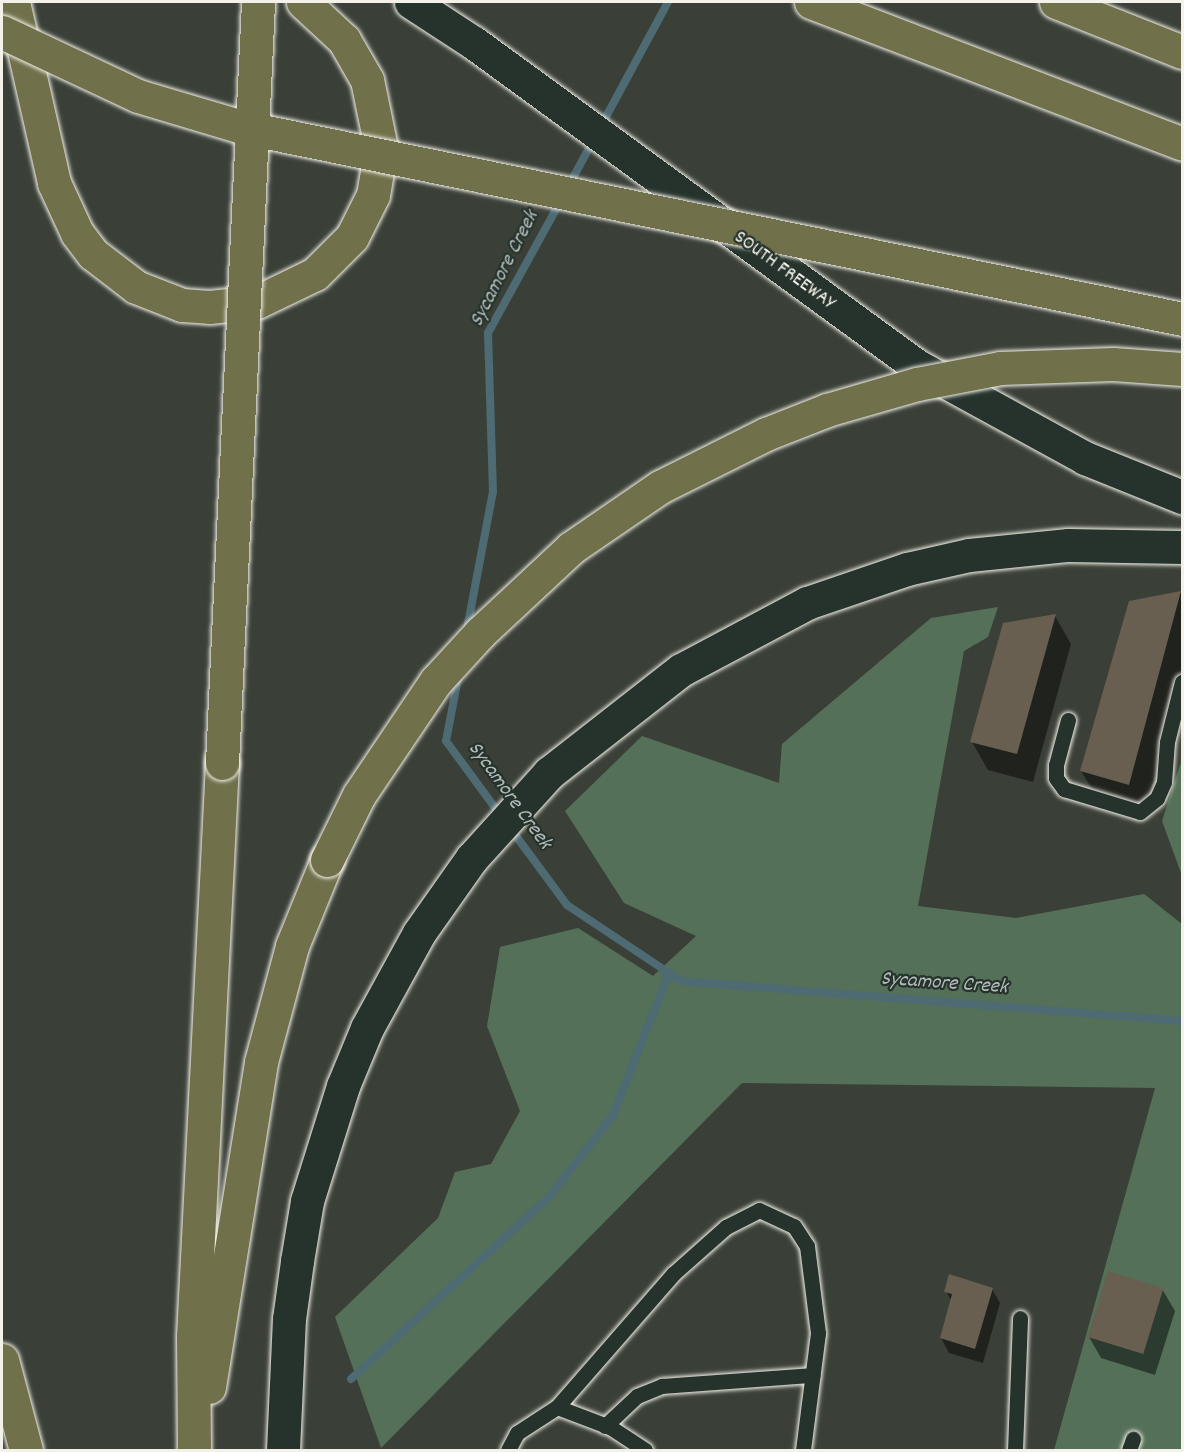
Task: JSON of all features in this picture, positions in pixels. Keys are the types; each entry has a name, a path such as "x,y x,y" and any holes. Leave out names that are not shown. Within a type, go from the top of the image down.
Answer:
{"highway":[{"path":"13,2 54,183 77,233 93,254 135,287 182,305 209,307 257,303 315,274 352,237 372,195 381,147 367,80 344,40 303,2"},
{"path":"196,1450 193,1337 258,2"},
{"path":"1056,2 1182,52"},
{"path":"819,5 1182,144"},
{"path":"2,32 138,96 242,127 1182,319"},
{"path":"196,1450 261,1062 292,946 327,860 364,786 436,681 480,633 571,548 660,487 766,434 827,410 918,384 1000,368 1113,364 1182,369"},
{"path":"2,1360 26,1450"}],"main road":[{"name":"SOUTH FREEWAY","path":"411,2 474,43 878,339 968,396 1085,458 1182,497"},
{"path":"283,1450 292,1296 307,1201 322,1145 367,1028 395,973 441,902 511,811 549,773 681,670 768,620 907,569 969,555 1068,545 1182,547"}],"lane":[{"path":"1068,720 1056,765 1056,778 1064,789 1140,812 1157,798 1164,782 1167,742 1182,682"},
{"path":"508,1450 517,1433 557,1407 673,1274 726,1227 755,1210 772,1213 794,1226 807,1246 818,1333 803,1450"},
{"path":"1015,1450 1020,1318"},
{"path":"605,1426 637,1396 662,1386 813,1375"},
{"path":"557,1407 605,1426 645,1450"}],"green space":[{"path":"998,607 988,637 964,651 918,906 1016,918 1144,894 1182,924 1182,1450 1054,1450 1155,1088 742,1083 381,1448 335,1317 438,1218 455,1172 491,1164 520,1111 487,1026 500,947 578,928 653,976 696,936 624,903 565,811 642,736 779,783 782,744 931,618"},
{"path":"1182,759 1182,873 1181,873 1162,821"}],"building":[{"path":"1181,591 1129,785 1080,771 1129,601"},
{"path":"1056,614 1017,754 970,742 1003,623"},
{"path":"1108,1271 1163,1288 1143,1354 1088,1337"},
{"path":"949,1274 993,1288 975,1349 940,1338 952,1294 944,1292"}],"waterway":[{"name":"Sycamore Creek","path":"601,126 668,2"},
{"name":"Sycamore Creek","path":"568,187 594,139"},
{"name":"Sycamore Creek","path":"467,629 493,492 488,333 561,200"},
{"name":"Sycamore Creek","path":"459,673 446,741 501,816"},
{"name":"Sycamore Creek","path":"510,828 567,905 681,981 1182,1021"},
{"path":"351,1379 551,1195 613,1115 669,973"}]}
